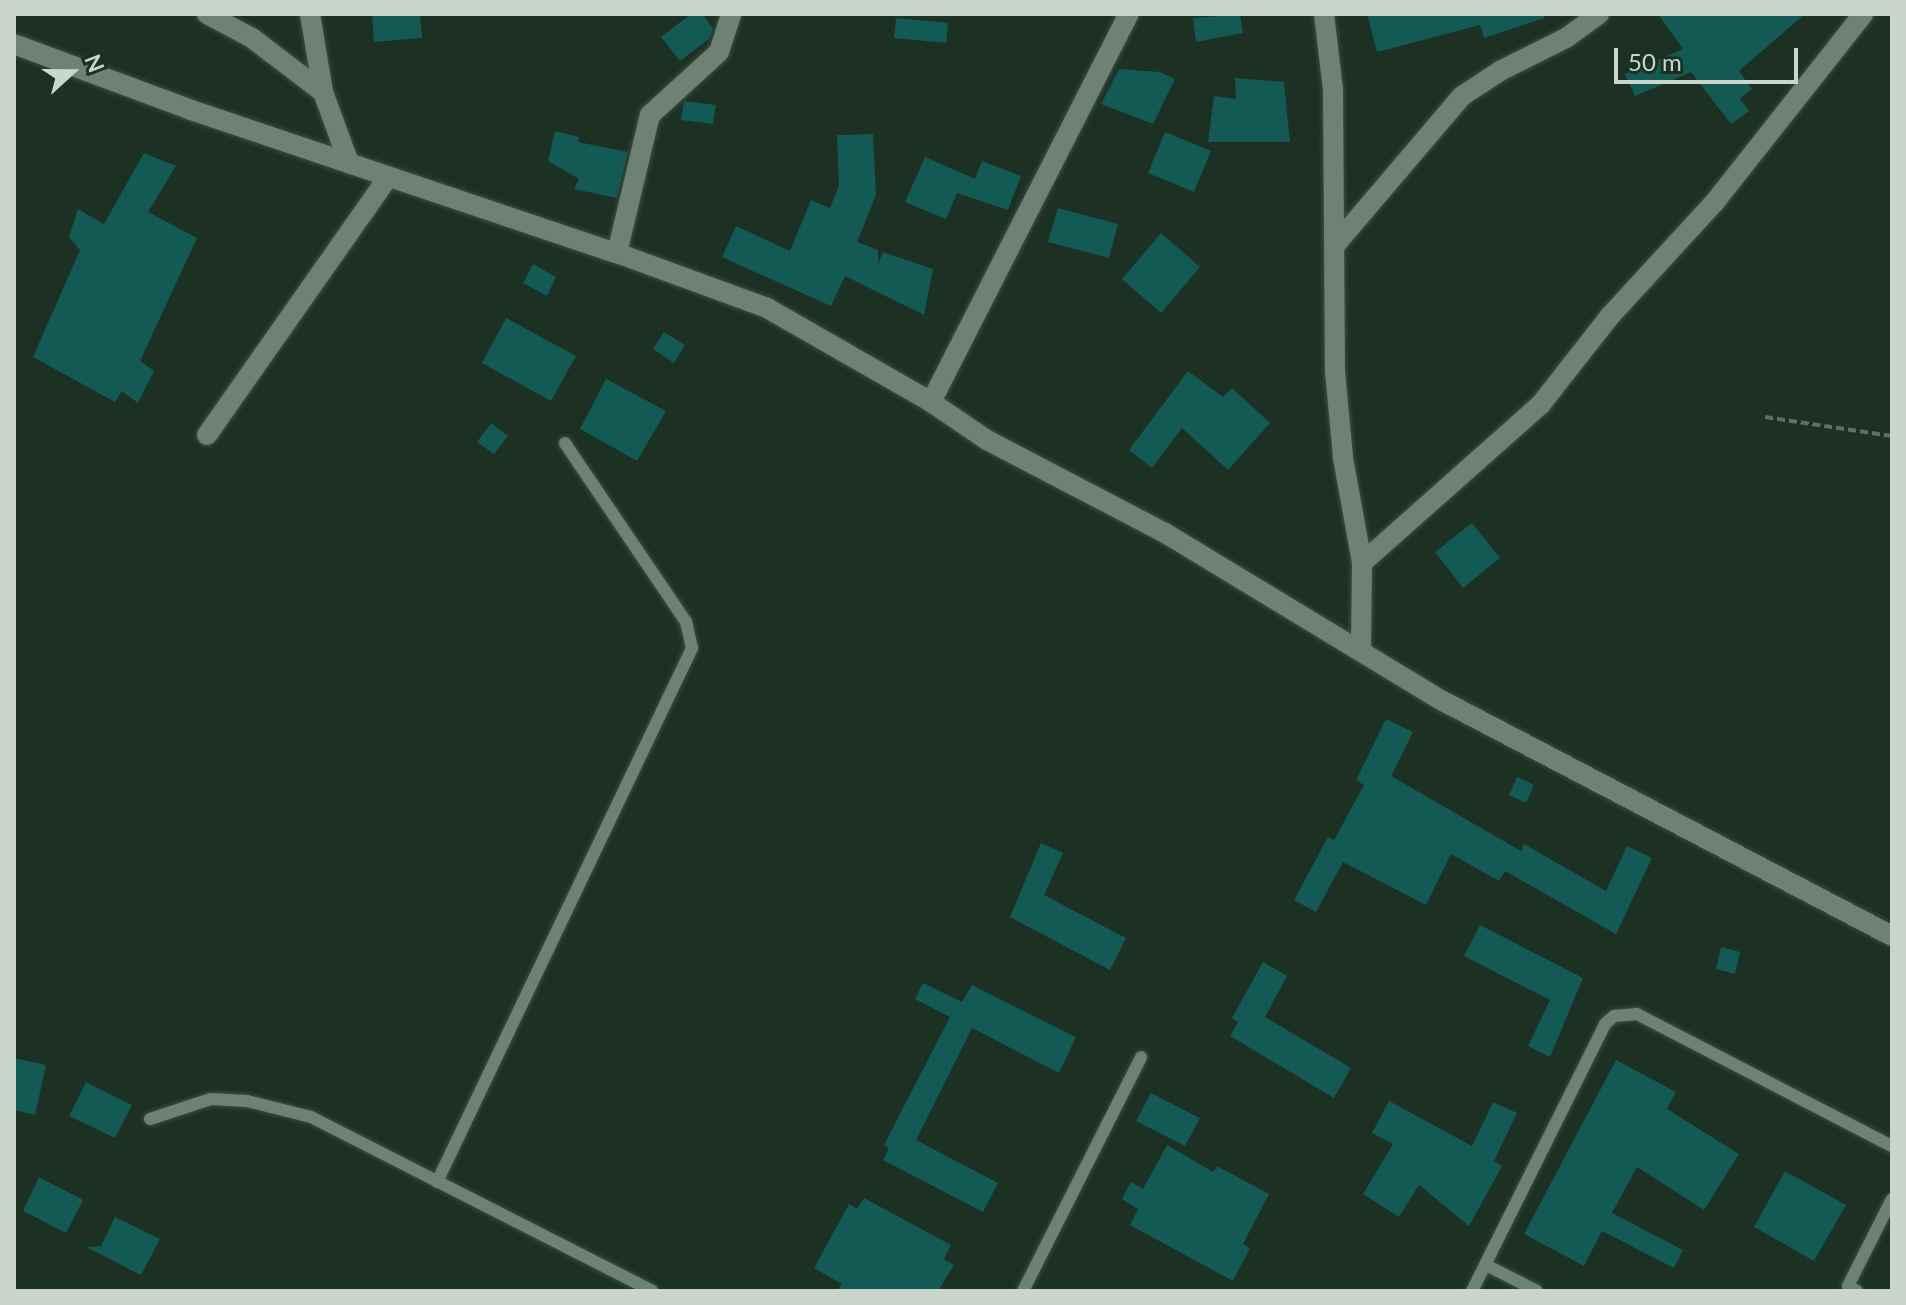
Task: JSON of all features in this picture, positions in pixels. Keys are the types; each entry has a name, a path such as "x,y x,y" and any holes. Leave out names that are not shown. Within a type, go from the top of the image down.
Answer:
{"street":[{"path":"207,14 252,38 323,92"},
{"path":"310,14 323,92 349,163"},
{"path":"617,253 650,115 719,52 731,14"},
{"path":"931,402 1129,14"},
{"path":"1324,14 1333,89 1335,371 1343,458 1362,563 1361,650"},
{"path":"1336,244 1462,96 1482,81 1566,38 1599,14"},
{"path":"1362,563 1541,404 1610,316 1714,203 1863,14"},
{"path":"14,44 191,110 617,253 767,308 931,402 987,440 1165,533 1455,708 1892,936"},
{"path":"207,435 388,177"}],"lane":[{"path":"437,1182 692,648 686,622 565,443"},
{"path":"1472,1291 1605,1024 1624,1013 1637,1014 1892,1146"},
{"path":"1023,1291 1141,1057"},
{"path":"150,1119 211,1099 272,1106 311,1117 652,1291"},
{"path":"1850,1289 1892,1199"},
{"path":"1486,1265 1537,1291"}],"path":[{"path":"1765,417 1892,436"}],"building":[{"path":"372,14 420,14 422,38 374,42"},
{"path":"691,14 702,14 713,28 710,38 680,61 661,37"},
{"path":"1240,14 1243,33 1196,42 1193,18"},
{"path":"1367,14 1544,14 1544,18 1484,38 1480,25 1377,52"},
{"path":"1658,14 1805,14 1739,71 1752,89 1740,99 1749,111 1731,124 1691,72 1635,96 1625,74 1683,49"},
{"path":"896,18 948,23 946,43 894,38"},
{"path":"1119,69 1160,72 1175,79 1153,124 1101,104"},
{"path":"1235,78 1284,82 1290,142 1208,142 1214,96 1236,99"},
{"path":"684,101 716,105 713,124 681,120"},
{"path":"555,131 579,137 578,142 628,152 617,198 574,189 579,179 548,161"},
{"path":"1165,132 1211,151 1194,192 1148,173"},
{"path":"873,134 876,195 857,242 878,250 878,264 883,252 933,269 924,315 845,276 831,306 722,257 736,226 790,251 811,200 830,208 839,185 837,135"},
{"path":"144,153 176,166 148,212 197,238 140,361 154,371 138,403 122,391 115,402 33,357 80,250 69,237 78,209 104,224"},
{"path":"925,157 975,179 982,161 1021,176 1008,210 957,193 946,219 905,202"},
{"path":"1058,208 1118,224 1109,258 1048,242"},
{"path":"1161,233 1200,267 1161,313 1122,279"},
{"path":"533,264 556,277 547,296 523,283"},
{"path":"506,318 576,356 551,401 482,363"},
{"path":"664,332 685,345 674,363 653,349"},
{"path":"1188,371 1223,397 1232,388 1270,423 1228,470 1182,428 1152,468 1129,450"},
{"path":"606,379 666,411 637,461 580,429"},
{"path":"491,423 508,436 494,454 477,442"},
{"path":"1472,523 1500,558 1463,588 1435,552"},
{"path":"1386,719 1413,732 1391,776 1521,851 1524,844 1606,891 1627,846 1652,858 1616,934 1505,871 1499,881 1451,854 1426,905 1343,862 1316,912 1294,900 1328,837 1334,840 1364,785 1356,780"},
{"path":"1517,777 1534,785 1526,803 1509,795"},
{"path":"1041,843 1063,853 1044,895 1126,938 1110,970 1010,917"},
{"path":"1480,925 1583,978 1550,1057 1528,1046 1550,1000 1464,956"},
{"path":"1721,947 1740,952 1735,974 1716,969"},
{"path":"1263,962 1287,976 1265,1017 1351,1068 1334,1098 1230,1036 1238,1022 1232,1018"},
{"path":"923,983 962,1002 972,985 1076,1037 1059,1073 972,1028 916,1140 998,1183 983,1212 883,1160 889,1148 884,1145 950,1017 915,999"},
{"path":"14,1058 46,1065 35,1115 14,1110"},
{"path":"1616,1060 1676,1092 1667,1109 1739,1154 1704,1210 1637,1167 1612,1213 1683,1250 1674,1268 1602,1231 1584,1266 1524,1234"},
{"path":"86,1082 132,1105 115,1138 69,1116"},
{"path":"1151,1093 1200,1118 1185,1146 1136,1121"},
{"path":"1389,1101 1472,1146 1493,1102 1517,1113 1494,1161 1502,1166 1469,1226 1419,1185 1399,1217 1363,1194 1393,1144 1372,1133"},
{"path":"1167,1145 1213,1172 1217,1166 1269,1194 1243,1244 1250,1248 1233,1281 1130,1225 1138,1209 1122,1199 1131,1182 1143,1189"},
{"path":"1785,1171 1846,1205 1814,1261 1754,1227"},
{"path":"39,1177 83,1200 66,1233 23,1211"},
{"path":"864,1198 951,1245 944,1259 954,1265 938,1291 837,1291 842,1284 814,1268 849,1204 857,1209"},
{"path":"115,1217 160,1239 141,1275 86,1247 101,1246"}]}
